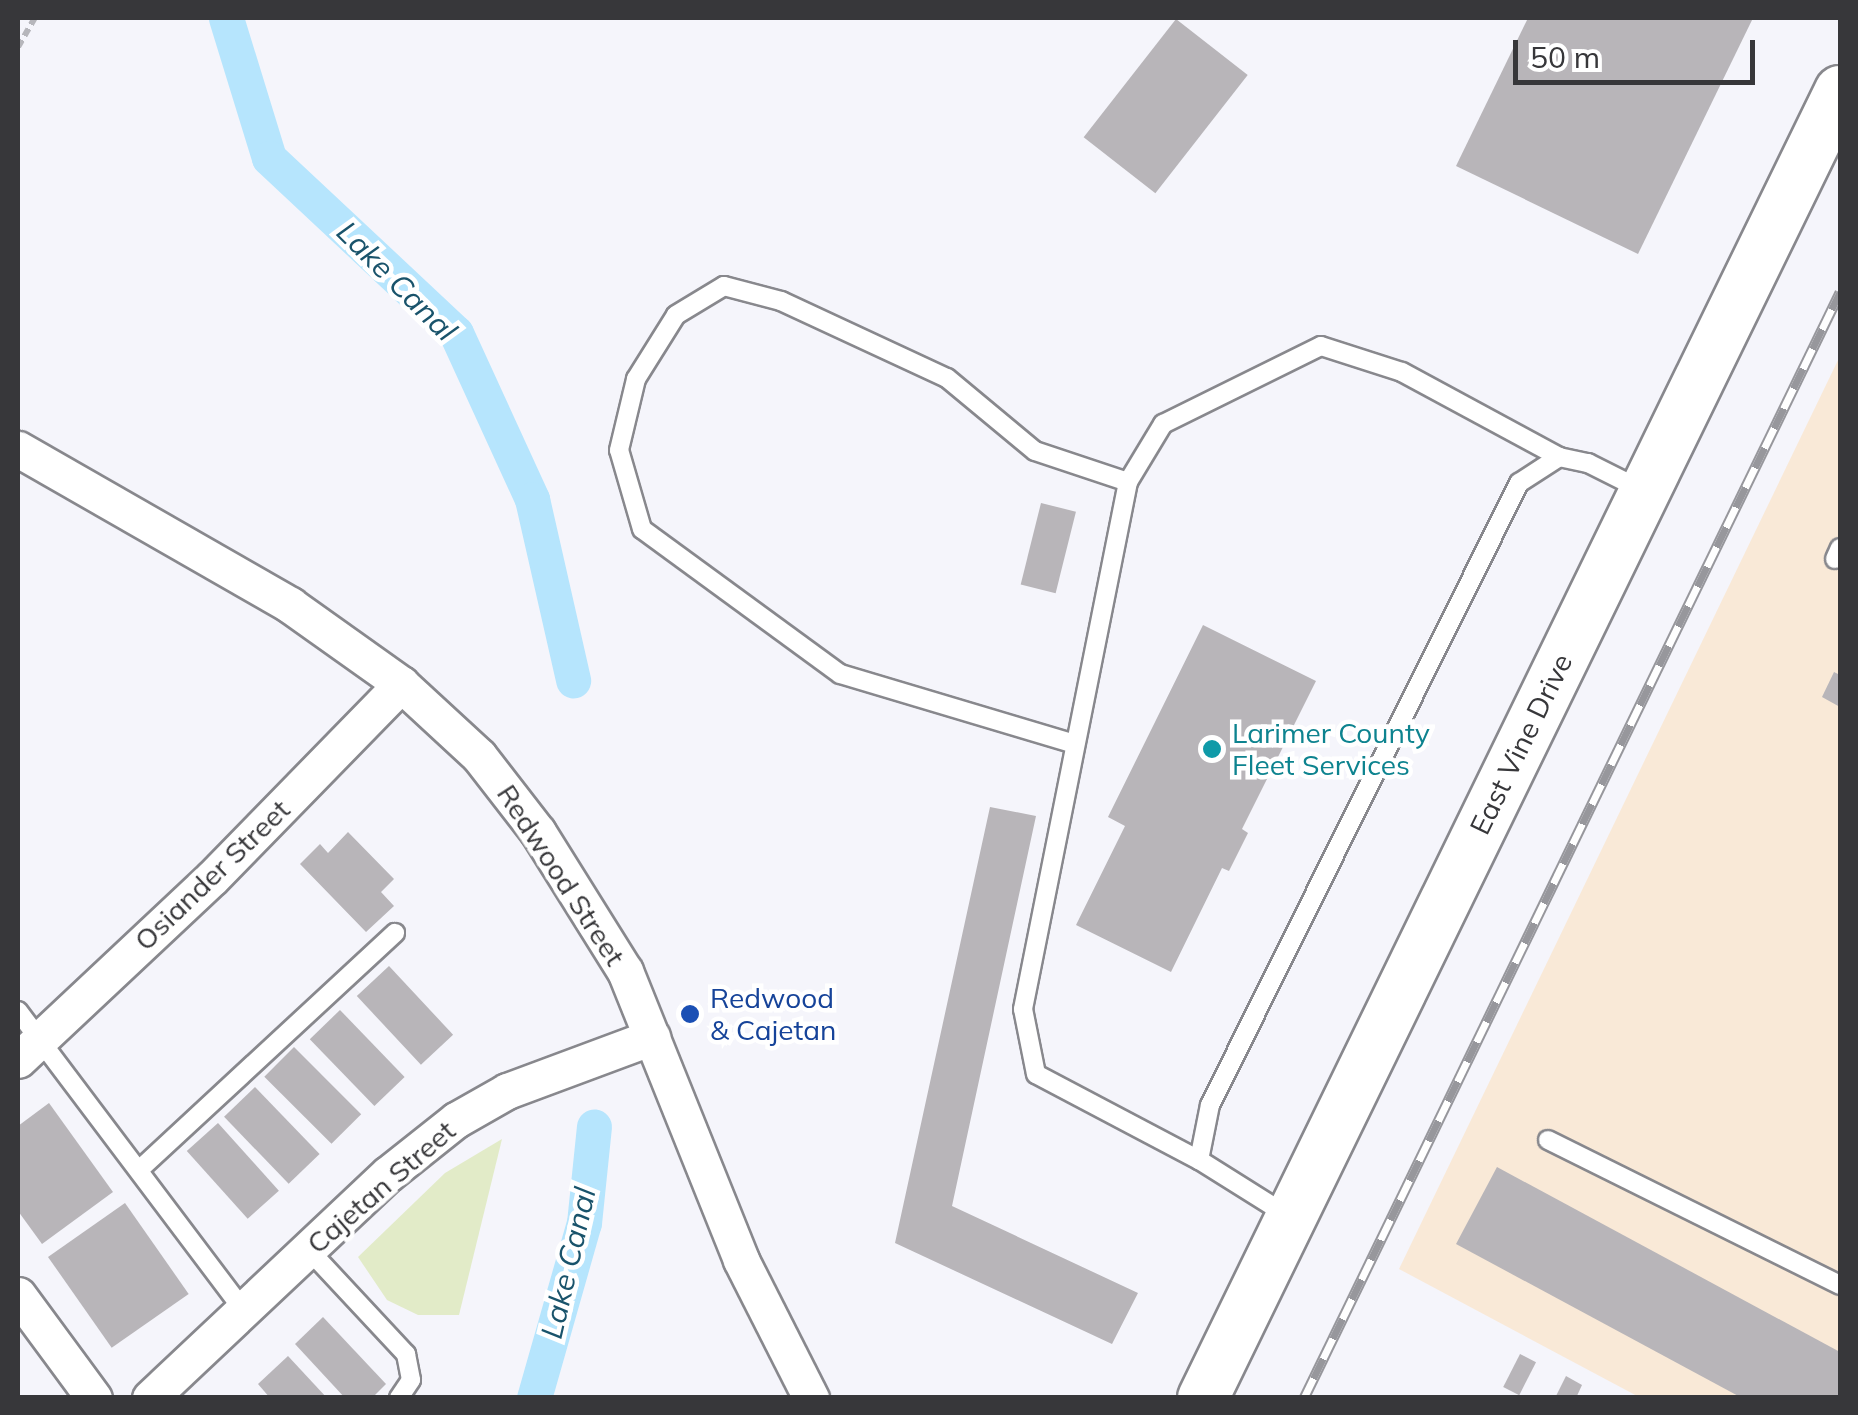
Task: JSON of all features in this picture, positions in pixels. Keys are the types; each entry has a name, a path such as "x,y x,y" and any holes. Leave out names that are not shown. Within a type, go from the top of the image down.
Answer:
{"main road":[{"name":"East Vine Drive","path":"1204,1398 1840,91"}],"street":[{"name":"Redwood Street","path":"18,449 290,605 402,684 480,756 538,832 625,972 740,1260 811,1398"},
{"name":"Osiander Street","path":"29,1049 212,878 402,684"},
{"name":"Cajetan Street","path":"150,1398 308,1249 456,1120 508,1091 652,1037"},
{"path":"18,1295 94,1398"}],"lane":[{"path":"1075,744 840,674 642,529 619,450 636,380 676,315 724,286 781,301 947,378 1035,451 1128,482"},
{"path":"1291,1217 1199,1160 1036,1074 1023,1009 1128,482 1164,424 1321,346 1402,372 1559,457 1588,463 1645,492"},
{"path":"1199,1160 1210,1105 1520,482 1559,457"},
{"path":"139,1170 395,933"},
{"path":"18,1011 29,1049 139,1170 244,1310"},
{"path":"1548,1140 1840,1285"},
{"path":"308,1249 406,1354 411,1380 398,1398"}],"path":[{"path":"18,47 35,18"}],"shaded area":[{"path":"1840,356 1840,1397 1639,1397 1399,1269"}],"green space":[{"path":"502,1139 459,1315 418,1315 387,1300 358,1257 445,1173"}],"building":[{"path":"1528,18 1753,18 1638,254 1456,166"},
{"path":"1176,19 1248,75 1155,193 1084,137"},
{"path":"1041,503 1076,512 1056,593 1021,585"},
{"name":"Larimer County Fleet Services","path":"1203,625 1316,681 1242,829 1248,833 1229,871 1222,868 1171,972 1076,925 1125,826 1108,817"},
{"path":"1834,672 1840,675 1840,707 1822,697"},
{"path":"990,807 1036,816 952,1206 1138,1293 1112,1344 895,1243"},
{"path":"348,832 394,879 381,892 394,906 366,932 300,864 320,844 328,853"},
{"path":"389,966 453,1035 421,1065 357,996"},
{"path":"340,1010 405,1077 374,1106 310,1039"},
{"path":"294,1047 361,1114 331,1144 264,1077"},
{"path":"255,1087 320,1154 289,1184 224,1117"},
{"path":"49,1103 113,1192 42,1244 18,1211 18,1126"},
{"path":"218,1123 279,1191 248,1219 187,1151"},
{"path":"1497,1167 1840,1352 1840,1398 1742,1398 1456,1244"},
{"path":"125,1203 189,1294 112,1348 48,1257"},
{"path":"323,1317 386,1384 372,1398 345,1398 295,1344"},
{"path":"1520,1354 1536,1362 1519,1395 1503,1387"},
{"path":"288,1356 327,1398 270,1398 258,1384"},
{"path":"1566,1376 1582,1385 1576,1398 1555,1398"}],"waterway":[{"name":"Lake Canal","path":"226,18 269,158 456,333 532,499 573,680"},
{"name":"Lake Canal","path":"534,1398 584,1223 594,1127"}],"railway":[{"path":"1304,1398 1840,292"}],"place":[{"name":"Larimer County Fleet Services","path":"1212,749"},
{"name":"Redwood & Cajetan","path":"690,1014"}]}
